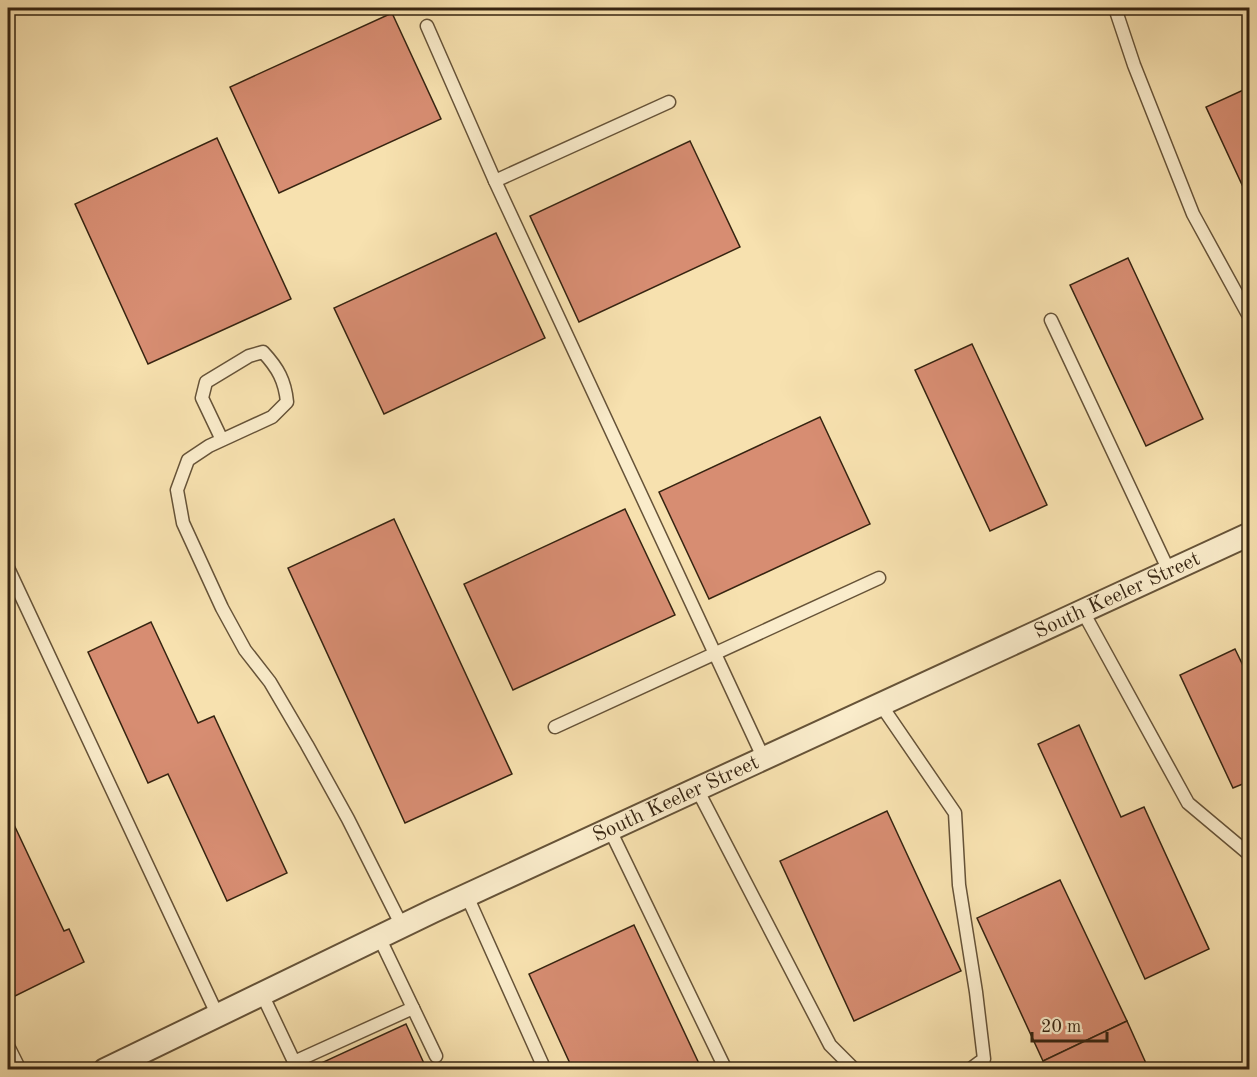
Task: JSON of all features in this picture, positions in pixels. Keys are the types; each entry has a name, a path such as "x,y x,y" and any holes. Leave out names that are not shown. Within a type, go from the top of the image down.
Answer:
{"street":[{"name":"South Keeler Street","path":"105,1070 217,1014 763,757 1249,536"}],"lane":[{"path":"1115,8 1134,65 1193,214 1250,318"},
{"path":"427,26 495,181 763,757"},
{"path":"495,181 669,102"},
{"path":"1051,320 1169,571"},
{"path":"222,440 202,398 206,382 249,356 263,352 276,365 285,384 287,402 272,417 222,440 188,460 177,490 183,523 222,608 245,650 270,682 317,763 402,926"},
{"path":"8,568 217,1014"},
{"path":"555,727 879,578"},
{"path":"1082,610 1188,803 1250,855"},
{"path":"881,705 955,813 959,885 984,1059 969,1070"},
{"path":"697,789 830,1046 855,1070"},
{"path":"609,830 726,1070"},
{"path":"467,896 545,1070"},
{"path":"379,937 436,1056"},
{"path":"262,994 296,1066 413,1008"},
{"path":"8,1046 20,1070"}],"building":[{"path":"392,13 441,119 279,193 230,87"},
{"path":"1250,87 1250,202 1206,107"},
{"path":"217,138 291,299 148,364 75,204"},
{"path":"690,141 740,247 579,322 530,216"},
{"path":"496,233 545,338 384,414 334,308"},
{"path":"1128,258 1203,419 1146,446 1070,285"},
{"path":"972,344 1047,505 990,531 915,370"},
{"path":"820,417 870,524 709,599 659,492"},
{"path":"625,509 675,615 513,690 464,584"},
{"path":"394,519 512,774 405,823 288,568"},
{"path":"151,622 198,723 214,716 287,873 227,901 168,774 148,783 88,652"},
{"path":"1235,649 1250,680 1250,781 1233,788 1180,675"},
{"path":"1079,725 1121,817 1144,807 1209,949 1145,979 1038,744"},
{"path":"887,811 961,971 854,1021 780,861"},
{"path":"8,812 64,931 69,929 84,962 13,997 8,986"},
{"path":"1060,880 1127,1021 1043,1061 977,918"},
{"path":"634,925 702,1070 573,1070 529,974"},
{"path":"1127,1021 1149,1070 1047,1070 1043,1061"},
{"path":"406,1024 427,1070 322,1070 319,1064"}],"railway":[{"path":"8,11 27,8"}]}
